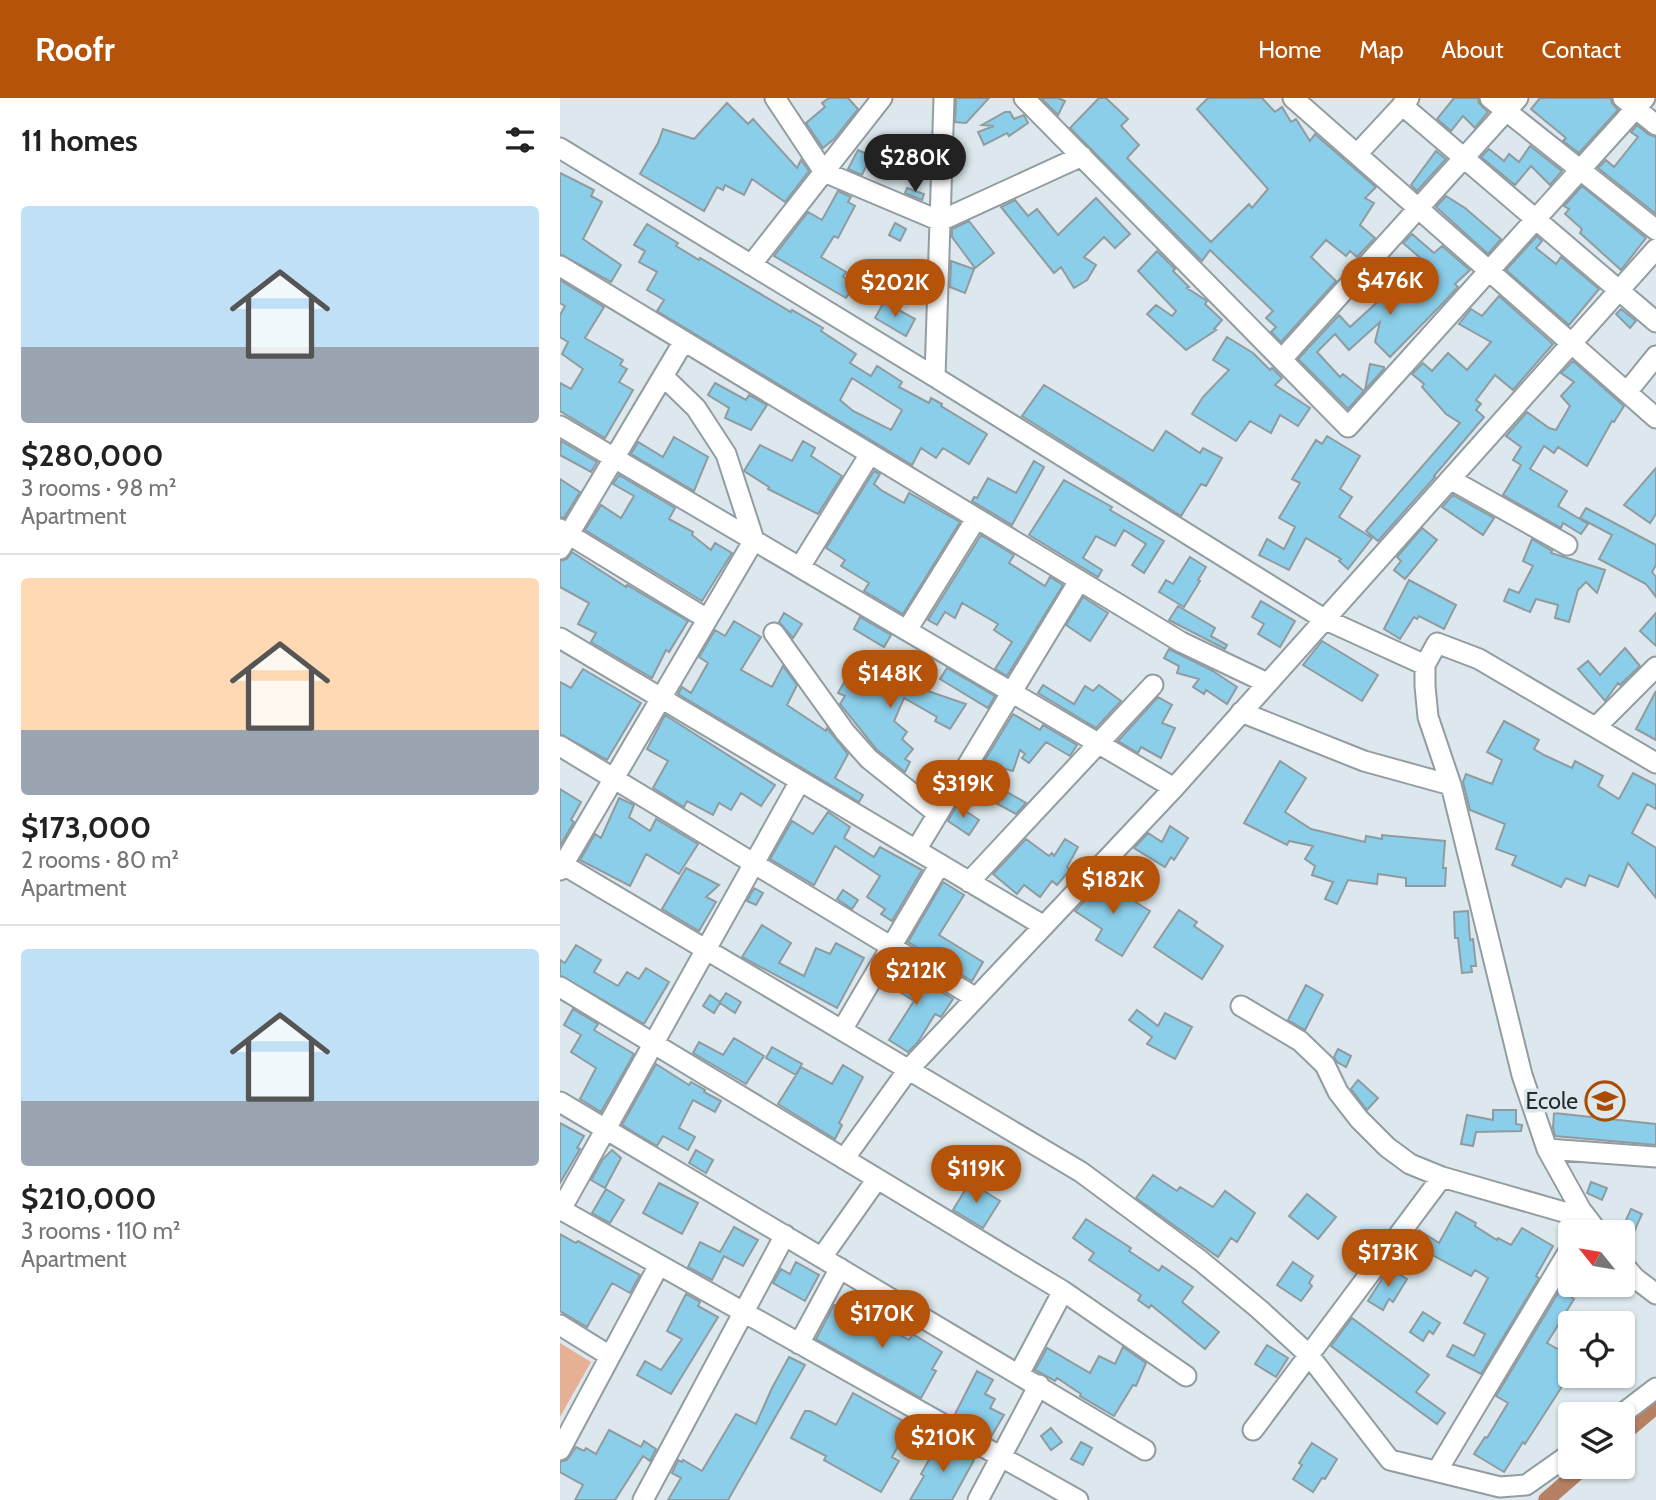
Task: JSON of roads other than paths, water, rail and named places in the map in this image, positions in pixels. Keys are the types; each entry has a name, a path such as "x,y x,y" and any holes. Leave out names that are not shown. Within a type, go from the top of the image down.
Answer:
{"street":[{"path":"775,98 824,172 940,222 1082,156"},
{"path":"751,265 882,98"},
{"path":"935,377 944,98"},
{"path":"1024,98 1348,426 1580,169 1634,102 1656,125"},
{"path":"1293,98 1656,418"},
{"path":"1490,98 1512,104 1580,169 1656,230"},
{"path":"1357,155 1406,101 1463,159 1656,322"},
{"path":"1282,359 1512,104"},
{"path":"560,148 1324,619 1425,666"},
{"path":"844,1159 908,1070 1174,788 1656,249"},
{"path":"560,266 1181,642 1267,683"},
{"path":"684,341 615,458 563,538 707,619"},
{"path":"1627,392 1656,356"},
{"path":"663,376 696,408 726,454 754,540 561,866 1081,1172 1201,1261 1308,1354 1390,1460 1500,1487 1526,1485 1558,1462"},
{"path":"560,426 1174,788"},
{"path":"800,567 870,454"},
{"path":"1450,479 1567,545"},
{"path":"907,630 976,519"},
{"path":"916,850 1079,581"},
{"path":"774,633 845,732 869,759 938,814"},
{"path":"560,638 1044,926"},
{"path":"1585,1220 1547,1149 1522,1074 1451,785 1428,717 1425,666 1437,643 1479,660 1656,763"},
{"path":"1596,727 1656,667"},
{"path":"969,882 1153,685"},
{"path":"1241,712 1364,761 1451,785"},
{"path":"560,746 976,998"},
{"path":"800,781 560,1210 1077,1500"},
{"path":"842,1030 940,864"},
{"path":"560,988 1063,1291 1186,1376"},
{"path":"1241,1006 1300,1041 1325,1065 1338,1092 1359,1119 1387,1147 1410,1164 1566,1220"},
{"path":"560,1102 1145,1450"},
{"path":"1547,1149 1656,1157"},
{"path":"1253,1430 1442,1177"},
{"path":"822,1257 877,1179"},
{"path":"643,1500 785,1235"},
{"path":"560,1450 659,1265"},
{"path":"799,1344 840,1268"},
{"path":"1437,1471 1558,1269"},
{"path":"1635,1279 1656,1294"},
{"path":"1019,1374 1063,1291"},
{"path":"560,1325 610,1356"},
{"path":"978,1500 1039,1385"},
{"path":"1635,1404 1656,1388"}],"waterway":[{"path":"1635,1424 1656,1406"},
{"path":"1546,1500 1570,1479"}],"place":[{"name":"Ecole","path":"1605,1101"}]}
